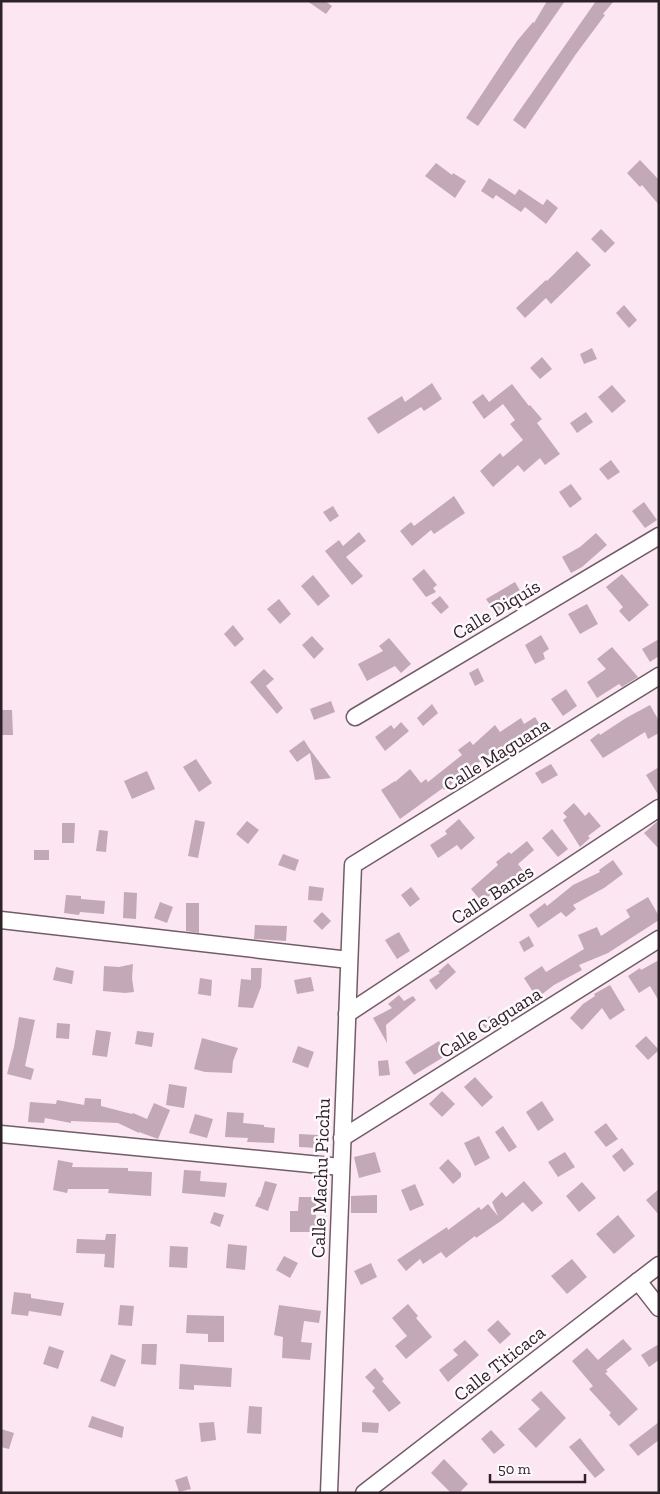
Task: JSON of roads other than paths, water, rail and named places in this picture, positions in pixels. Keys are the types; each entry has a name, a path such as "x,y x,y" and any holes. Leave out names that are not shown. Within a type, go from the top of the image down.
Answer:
{"street":[{"name":"Calle Diquís","path":"355,717 659,536"},
{"name":"Calle Maguana","path":"353,865 659,676"},
{"name":"Calle Banes","path":"347,1014 659,808"},
{"name":"Calle Machu Picchu","path":"329,1493 353,865"},
{"path":"1,920 349,960"},
{"name":"Calle Caguana","path":"342,1138 659,938"},
{"path":"1,1134 341,1167"},
{"name":"Calle Titicaca","path":"364,1493 659,1265"},
{"path":"638,1281 659,1308"}]}
